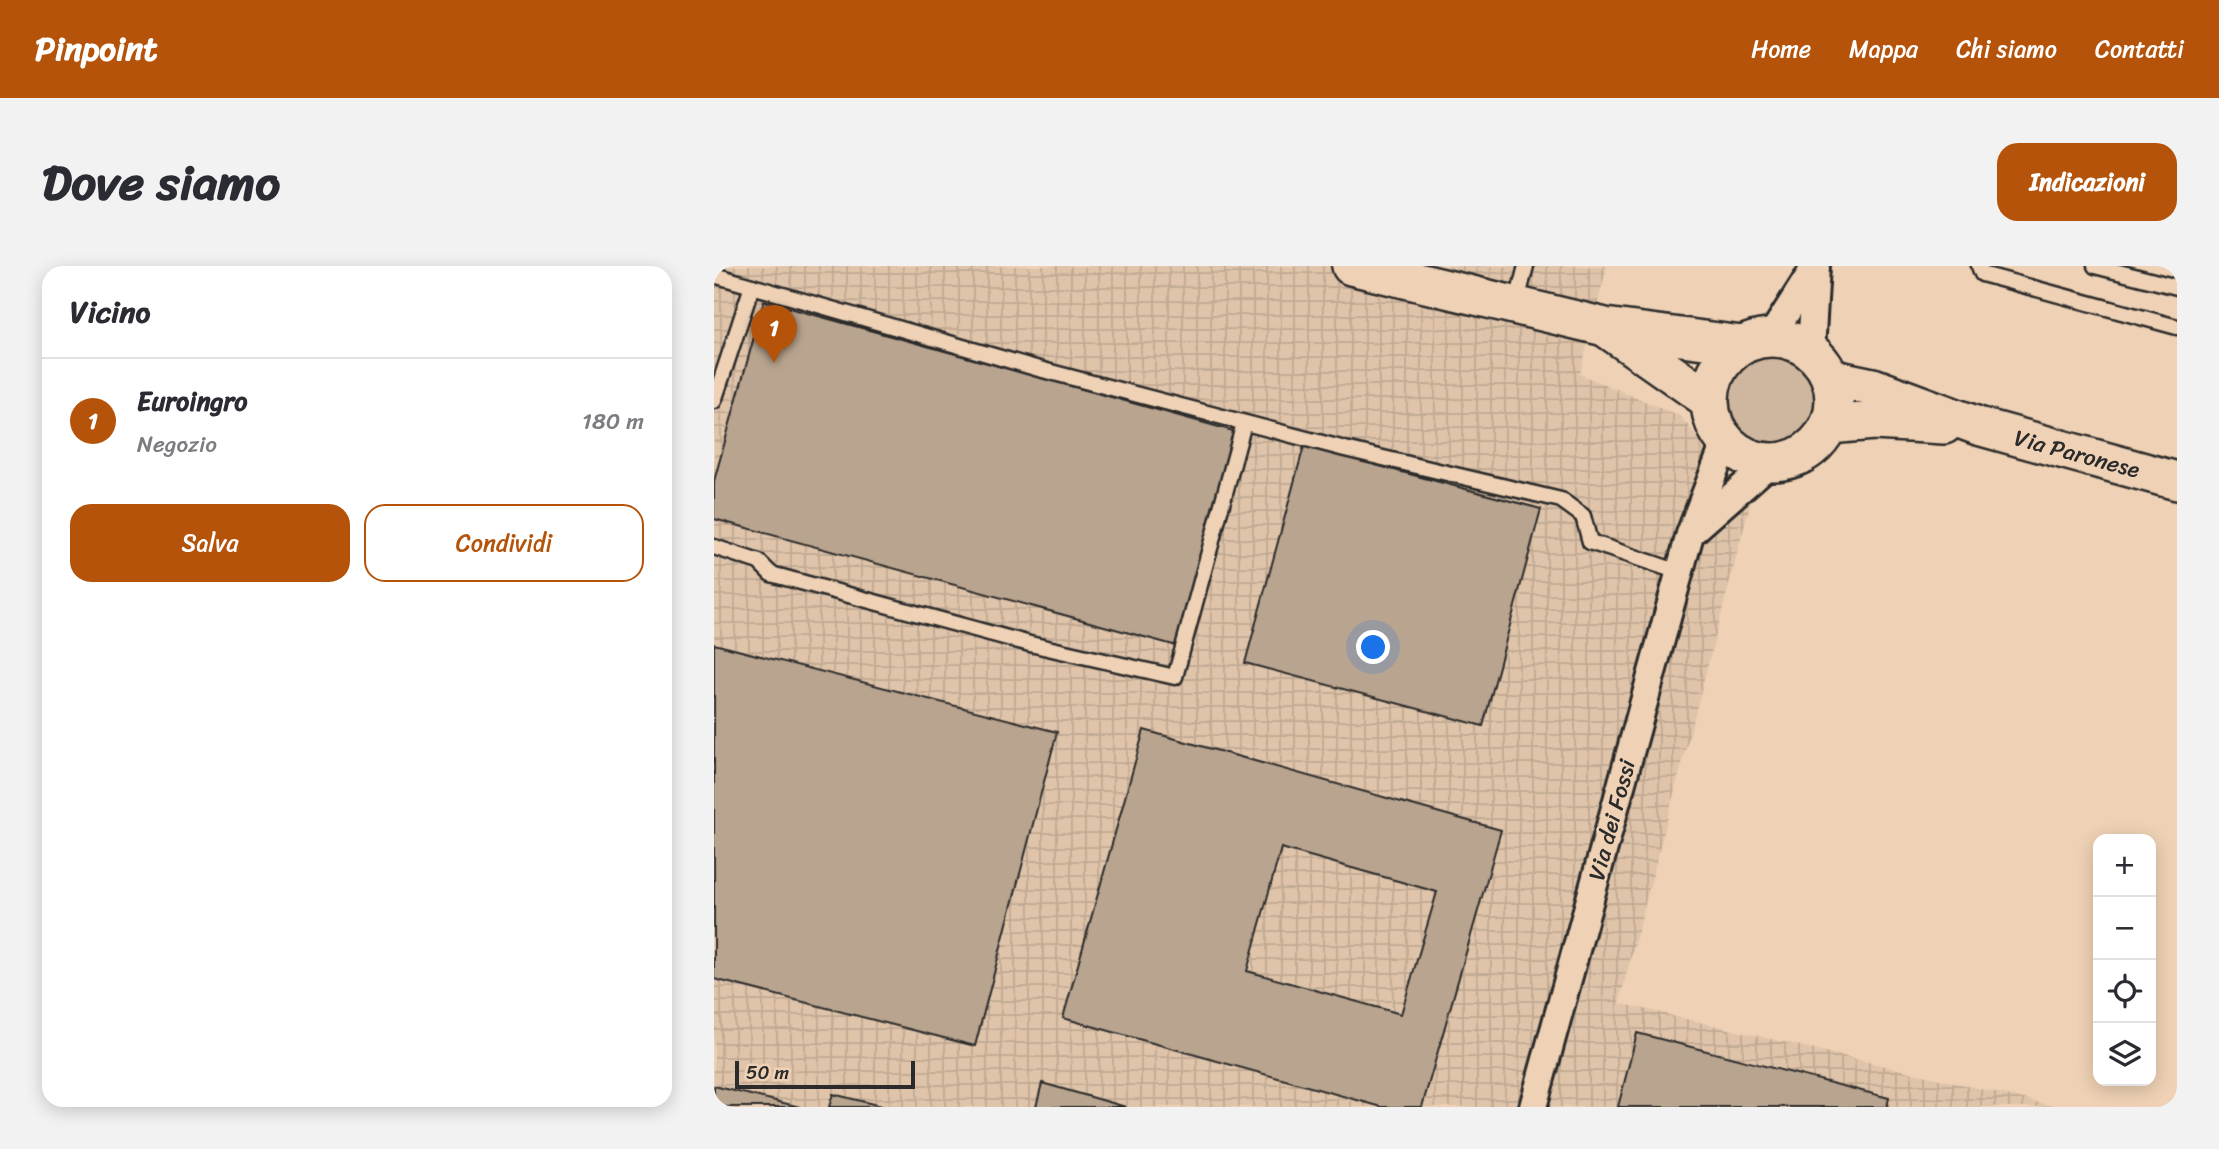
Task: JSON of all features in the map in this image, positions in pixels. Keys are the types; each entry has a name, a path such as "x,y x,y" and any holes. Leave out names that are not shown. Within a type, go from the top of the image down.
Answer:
{"main road":[{"path":"1351,266 1605,327 1756,342 1784,339 1821,365 1834,394 1834,410 1820,440 1806,453 1789,461 1754,461 1738,454 1725,443 1710,416 1711,384 1718,369 1728,356 1756,342"},
{"path":"1605,327 1709,400"},
{"name":"Via Paronese","path":"1821,365 1978,426 2177,481"},
{"name":"Via Paronese","path":"1829,425 1874,421 1978,426"}],"street":[{"path":"1756,342 1816,266 1821,365"},
{"name":"Via dei Fossi","path":"1533,1107 1679,572 1690,534 1725,443"},
{"path":"1690,534 1770,463"}],"lane":[{"path":"1515,307 1526,266"},
{"path":"1979,266 1982,274 2177,327"},
{"path":"2095,266 2177,287"},
{"path":"714,275 1039,369 1244,423 1560,500 1583,516 1590,542 1679,572"},
{"path":"714,401 752,285"},
{"path":"714,547 759,562 771,574 1030,644 1175,677 1244,423"}],"shaded area":[{"path":"714,266 1607,266 1580,374 1680,416 1751,501 1619,1003 2058,1107 714,1107"},
{"path":"1772,354 1790,358 1805,367 1814,382 1818,400 1814,418 1805,433 1790,442 1772,446 1754,442 1739,433 1730,418 1726,400 1730,382 1739,367 1754,358"}],"building":[{"path":"764,301 1237,432 1177,646 714,519 714,481"},
{"path":"1304,446 1541,509 1483,726 1245,663"},
{"path":"714,644 1057,732 975,1046 714,979"},
{"path":"1144,730 1501,830 1422,1107 1382,1107 1063,1018","holes":["1281,848 1437,892 1401,1014 1247,971"]},
{"path":"1637,1033 1889,1098 1887,1107 1618,1107"},
{"path":"1042,1083 1126,1107 1036,1107"},
{"path":"714,1086 800,1107 714,1107"},
{"path":"833,1094 885,1107 829,1107"}],"place":[{"name":"Euroingro","path":"774,363"}]}
